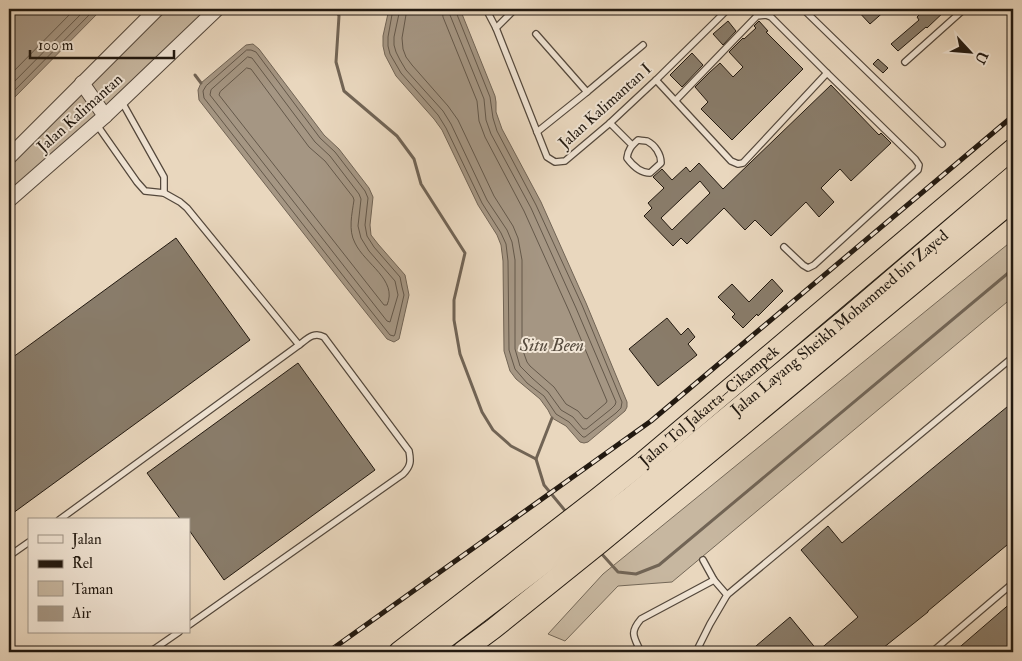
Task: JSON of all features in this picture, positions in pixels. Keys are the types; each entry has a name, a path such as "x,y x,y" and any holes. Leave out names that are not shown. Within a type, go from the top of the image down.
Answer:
{"highway":[{"name":"Jalan Tol Jakarta–Cikampek","path":"399,652 651,456 1013,149"},
{"name":"Jalan Layang Sheikh Mohammed bin Zayed","path":"427,652 631,497 847,318 1013,176"},
{"name":"Jalan Layang Sheikh Mohammed bin Zayed","path":"444,652 539,582 856,323 1013,189"},
{"path":"462,652 578,561 1013,201"}],"street":[{"name":"Jalan Kalimantan","path":"9,157 157,9"},
{"name":"Jalan Kalimantan","path":"9,200 101,119 217,9"},
{"path":"82,83 101,119"}],"lane":[{"name":"Jalan Kalimantan I","path":"486,9 496,28 547,157 555,162 565,161 610,123 728,9"},
{"path":"496,28 515,9"},
{"path":"803,9 942,144"},
{"path":"906,62 962,9"},
{"path":"676,100 757,16 766,15 771,17 919,165 918,170 808,268 784,247"},
{"path":"536,34 587,92"},
{"path":"537,132 643,45"},
{"path":"656,80 731,161 738,164 743,163 827,73"},
{"path":"121,100 164,177 164,193"},
{"path":"101,119 137,182 145,191 164,193 188,208 299,345"},
{"path":"610,123 632,145"},
{"path":"638,140 646,141 661,156 661,163 650,173 645,173 634,167 627,158 632,145 638,140"},
{"path":"62,518 312,335 320,334 324,337 409,451 410,460 408,468 392,482 190,624"},
{"path":"696,652 727,595 1013,358"},
{"path":"9,556 28,543"},
{"path":"703,560 714,580 727,595"},
{"path":"641,652 633,634 641,619 714,580"},
{"path":"932,652 1013,583"},
{"path":"150,652 175,634"}],"green space":[{"path":"157,9 217,9 9,200 9,157"},
{"path":"1013,240 1013,297 672,582 618,586 565,641 548,634 603,574"}],"water":[{"path":"9,9 102,9 9,103"},
{"name":"Situ Been","path":"389,9 460,9 495,96 496,112 502,129 541,202 627,402 625,411 588,442 580,442 566,426 552,418 540,399 516,379 510,371 504,351 503,261 501,245 497,235 478,205 442,130 396,76 385,55 383,36"},
{"path":"253,44 259,49 324,135 339,149 369,188 373,197 370,225 371,235 405,275 409,295 399,339 394,342 387,339 199,100 198,90 201,83 246,45"}],"building":[{"path":"856,9 887,9 870,24"},
{"path":"925,9 947,9 898,51 891,44 919,20 917,17"},
{"path":"728,21 736,31 723,45 713,34"},
{"path":"759,21 768,31 766,32 803,69 732,140 701,109 708,102 695,87 720,63 733,77 743,67 729,52 756,28 754,26"},
{"path":"692,53 703,65 682,87 670,75"},
{"path":"878,59 888,68 883,73 873,64"},
{"path":"831,85 879,135 881,133 891,143 851,181 840,169 821,188 834,202 819,217 806,202 771,236 755,220 745,230 724,208 687,244 681,238 673,246 644,216 652,208 648,203 664,188 653,177 662,169 672,180 686,167 690,172 699,163 723,189","holes":["700,181 710,193 672,230 661,218"]},
{"path":"176,238 250,340 9,516 9,360"},
{"path":"772,279 783,291 743,328 732,317 735,314 718,297 732,284 749,302"},
{"path":"667,318 681,335 688,328 695,337 688,344 697,355 658,386 629,349"},
{"path":"298,363 375,470 224,580 190,531 190,518 180,518 147,473"},
{"path":"1013,402 1013,540 878,652 749,652 790,617 818,651 858,617 801,550 828,526 842,543"},
{"path":"1013,601 1013,652 954,652"}],"waterway":[{"path":"336,9 339,16 336,62 344,91 397,136 414,159 421,184 465,253 454,300 454,320 460,354 482,412 493,430 511,446 536,459 544,485 567,513"},
{"path":"195,75 201,83"},
{"path":"600,552 618,572 636,574 659,565 1013,269"},
{"path":"536,459 552,418"}],"railway":[{"path":"328,652 651,421 1013,116"}]}
